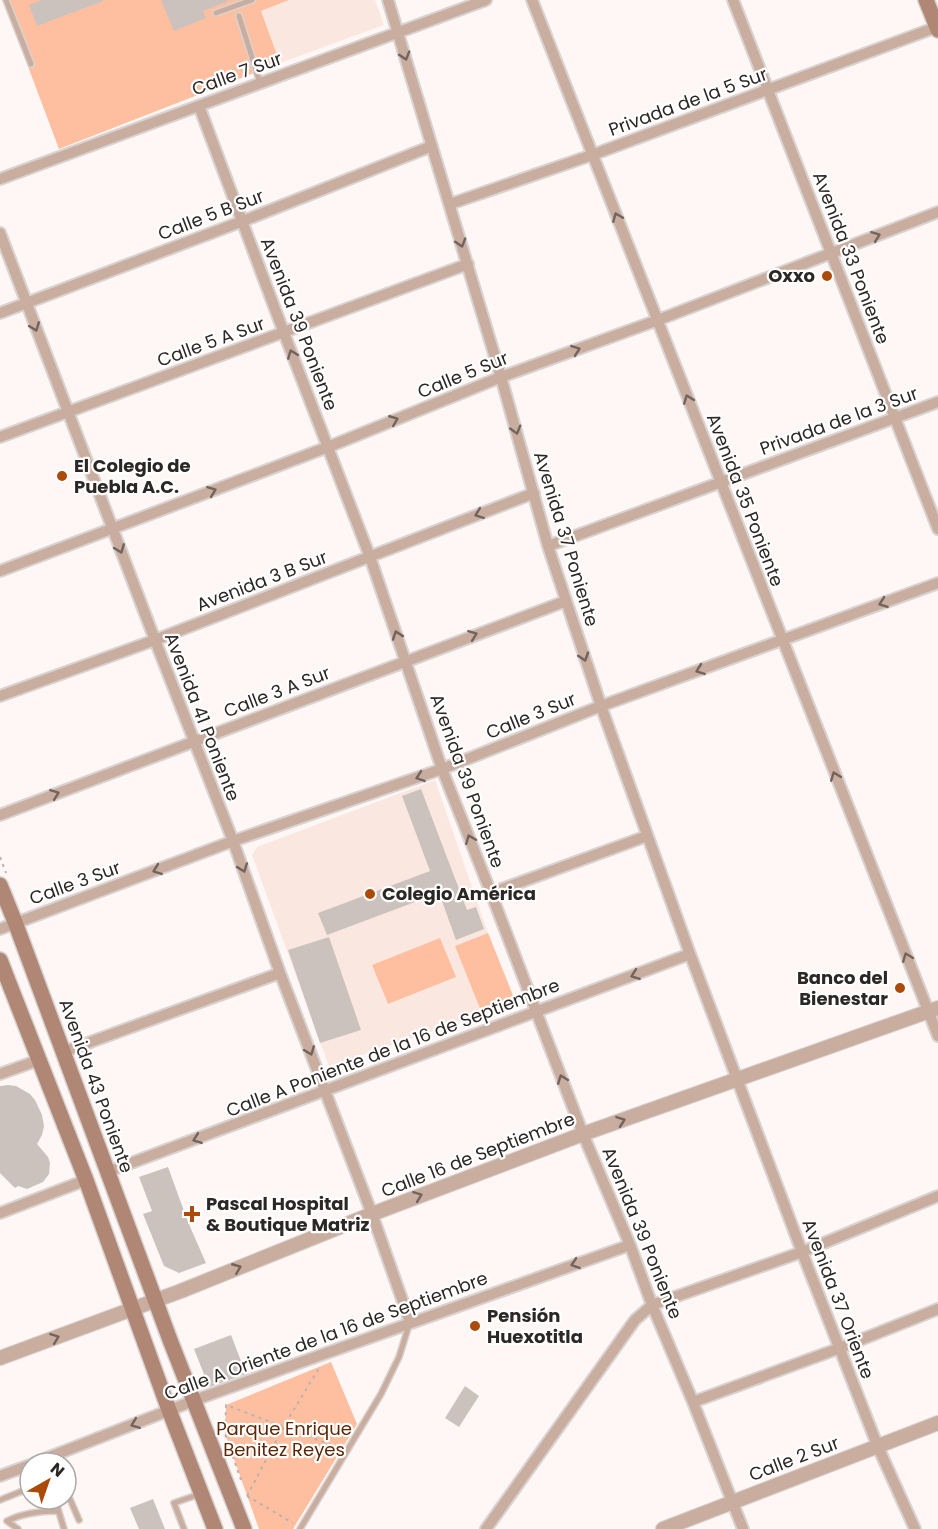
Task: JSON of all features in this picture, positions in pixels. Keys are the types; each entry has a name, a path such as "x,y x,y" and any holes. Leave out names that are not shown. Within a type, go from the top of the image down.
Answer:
{"main road":[{"path":"926,0 937,28"},
{"name":"Avenida 43 Poniente","path":"0,885 244,1529"},
{"path":"0,960 86,1180 169,1410 215,1529"}],"street":[{"name":"Avenida 37 Poniente","path":"388,0 468,264 548,546 647,836 737,1079"},
{"name":"Calle 7 Sur","path":"0,179 486,0"},
{"name":"Avenida 35 Poniente","path":"532,0 782,640 933,1010 938,1036"},
{"name":"Avenida 33 Poniente","path":"733,0 938,529"},
{"name":"Privada de la 5 Sur","path":"450,204 592,155 937,28"},
{"name":"Avenida 39 Poniente","path":"199,106 370,557 442,769 583,1134 630,1245 743,1529"},
{"name":"Calle 5 B Sur","path":"0,313 243,221 432,146"},
{"name":"Calle 5 Sur","path":"0,571 328,447 501,377 658,320 938,212"},
{"name":"Avenida 41 Poniente","path":"0,233 233,842 410,1322"},
{"name":"Calle 5 A Sur","path":"0,437 468,264"},
{"name":"Privada de la 3 Sur","path":"548,546 938,402"},
{"name":"Avenida 3 B Sur","path":"0,696 155,640 534,493"},
{"name":"Calle 3 Sur","path":"0,929 233,842 442,769 601,706 938,583"},
{"name":"Calle 3 A Sur","path":"0,814 566,600"},
{"path":"491,893 647,836"},
{"name":"Calle A Poniente de la 16 de Septiembre","path":"107,1172 690,954"},
{"path":"63,1052 280,973"},
{"name":"Calle 16 de Septiembre","path":"0,1358 133,1309 372,1214 583,1134 933,1010"},
{"path":"0,1074 39,1060"},
{"name":"Avenida 37 Oriente","path":"737,1079 878,1447 915,1529"},
{"path":"0,1213 86,1180"},
{"path":"486,1529 635,1320 652,1305 802,1252 938,1196"},
{"name":"Calle A Oriente de la 16 de Septiembre","path":"74,1451 169,1410 630,1245"},
{"path":"693,1402 938,1309"},
{"name":"Calle 2 Sur","path":"663,1529 938,1423"},
{"path":"0,1476 18,1469"}],"lane":[{"path":"6,0 31,64"},
{"path":"216,13 252,0"},
{"path":"239,16 260,83"},
{"path":"298,1527 385,1387 399,1357 410,1322"},
{"path":"0,1500 18,1493"},
{"path":"184,1529 174,1503 201,1493"},
{"path":"18,1529 7,1521 16,1516 39,1511"},
{"path":"58,1511 64,1529"},
{"path":"75,1511 79,1520"}],"path":[{"path":"247,1496 284,1426 320,1366"},
{"path":"298,1527 247,1496 225,1434 226,1405 341,1449"}],"shaded area":[{"path":"289,0 375,0 384,25 280,63 260,10"},
{"name":"Colegio América","path":"435,780 488,933 514,998 514,1004 329,1066 252,855 257,847"}],"green space":[{"path":"3,0 289,0 261,11 280,63 59,149"},
{"path":"488,933 514,998 481,1011 455,946"},
{"path":"440,938 456,977 388,1004 372,965"},
{"name":"Parque Enrique Benitez Reyes","path":"331,1362 357,1424 293,1529 259,1529 225,1434 226,1405"}],"building":[{"path":"42,0 103,1 37,26 29,5"},
{"path":"161,0 228,1 203,11 206,18 174,31"},
{"path":"421,789 467,910 476,907 484,929 456,940 439,893 327,935 318,913 430,871 402,796"},
{"path":"329,937 361,1030 320,1043 288,950"},
{"path":"0,1086 16,1086 30,1094 42,1115 44,1126 37,1144 48,1157 49,1174 43,1182 27,1189 18,1186 15,1188 0,1173"},
{"path":"168,1167 206,1263 179,1273 164,1266 143,1214 152,1211 139,1177"},
{"path":"231,1335 246,1374 209,1387 194,1349"},
{"path":"465,1386 479,1396 459,1427 445,1418"},
{"path":"153,1499 165,1529 139,1529 130,1508"}],"place":[{"name":"Oxxo","path":"827,276"},
{"name":"El Colegio de Puebla A.C.","path":"62,476"},
{"name":"Colegio América","path":"370,894"},
{"name":"Banco del Bienestar","path":"900,988"},
{"name":"Pascal Hospital & Boutique Matriz","path":"192,1214"},
{"name":"Pensión Huexotitla","path":"475,1326"}]}
